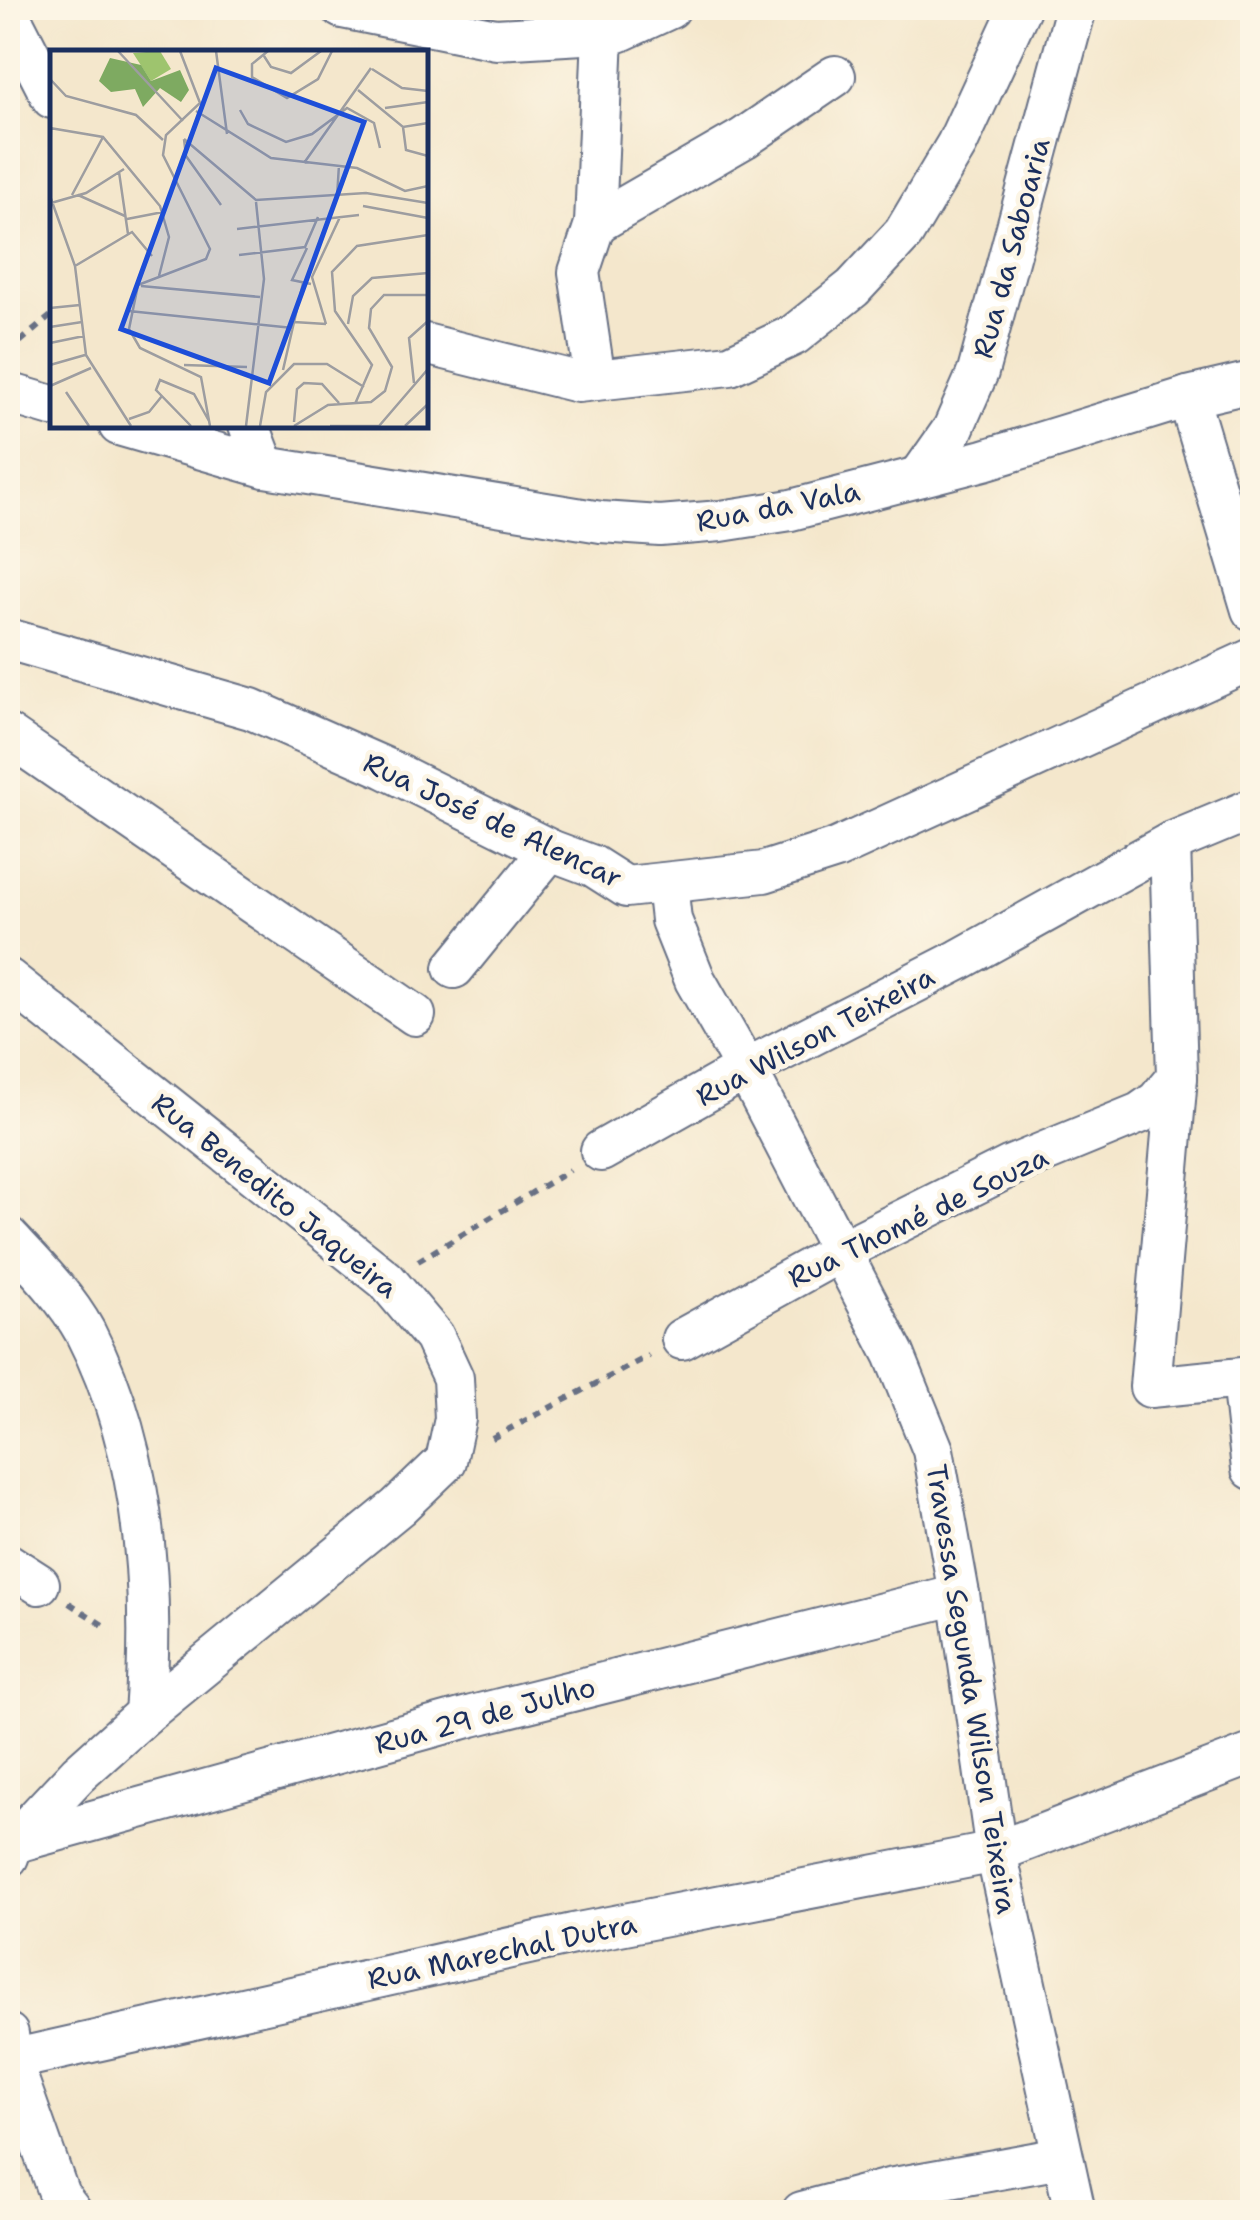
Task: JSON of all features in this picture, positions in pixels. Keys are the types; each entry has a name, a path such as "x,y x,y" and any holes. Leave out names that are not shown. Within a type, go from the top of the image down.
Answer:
{"street":[{"path":"342,8 496,40 618,32 670,8"},
{"path":"428,345 578,382 730,366 794,335 852,288 904,233 956,144 1020,8"},
{"name":"Rua da Saboaria","path":"920,476 968,401 978,372 1076,8"},
{"path":"8,12 50,94"},
{"path":"594,380 579,272 595,224 604,34"},
{"path":"595,224 744,138 834,76"},
{"name":"Rua da Vala","path":"130,428 265,466 601,522 660,526 791,510 984,460 1188,397 1252,382"},
{"path":"8,394 50,405"},
{"path":"1188,397 1252,610"},
{"path":"251,428 265,466"},
{"name":"Rua José de Alencar","path":"8,639 251,708 385,768 550,850 592,866 626,887 669,902"},
{"path":"669,902 836,849 1252,659"},
{"path":"8,735 416,1015"},
{"name":"Rua Wilson Teixeira","path":"601,1151 1170,844 1252,809"},
{"path":"1170,844 1177,1077 1150,1387 1247,1378 1252,1469"},
{"path":"454,968 550,850"},
{"name":"Travessa Segunda Wilson Teixeira","path":"669,902 694,980 746,1070 894,1354 933,1450 959,1594 996,1852 1074,2212"},
{"name":"Rua Benedito Jaqueira","path":"8,980 386,1280 434,1337 453,1378 455,1419 446,1462"},
{"name":"Rua Thomé de Souza","path":"682,1339 841,1251 1011,1166 1140,1113 1177,1077"},
{"path":"8,1237 44,1275 83,1329 115,1399 142,1504 150,1654 144,1714"},
{"path":"10,1850 78,1774 144,1714 398,1507 446,1462"},
{"name":"Rua 29 de Julho","path":"10,1850 472,1716 959,1594"},
{"name":"Rua Marechal Dutra","path":"9,2047 996,1852 1252,1754"},
{"path":"9,2047 59,2195 72,2212"},
{"path":"802,2212 888,2189 1061,2158"}],"path":[{"path":"8,352 50,316"},
{"path":"386,1280 601,1151"},
{"path":"446,1462 682,1339"},
{"path":"23,1574 150,1654"}]}
